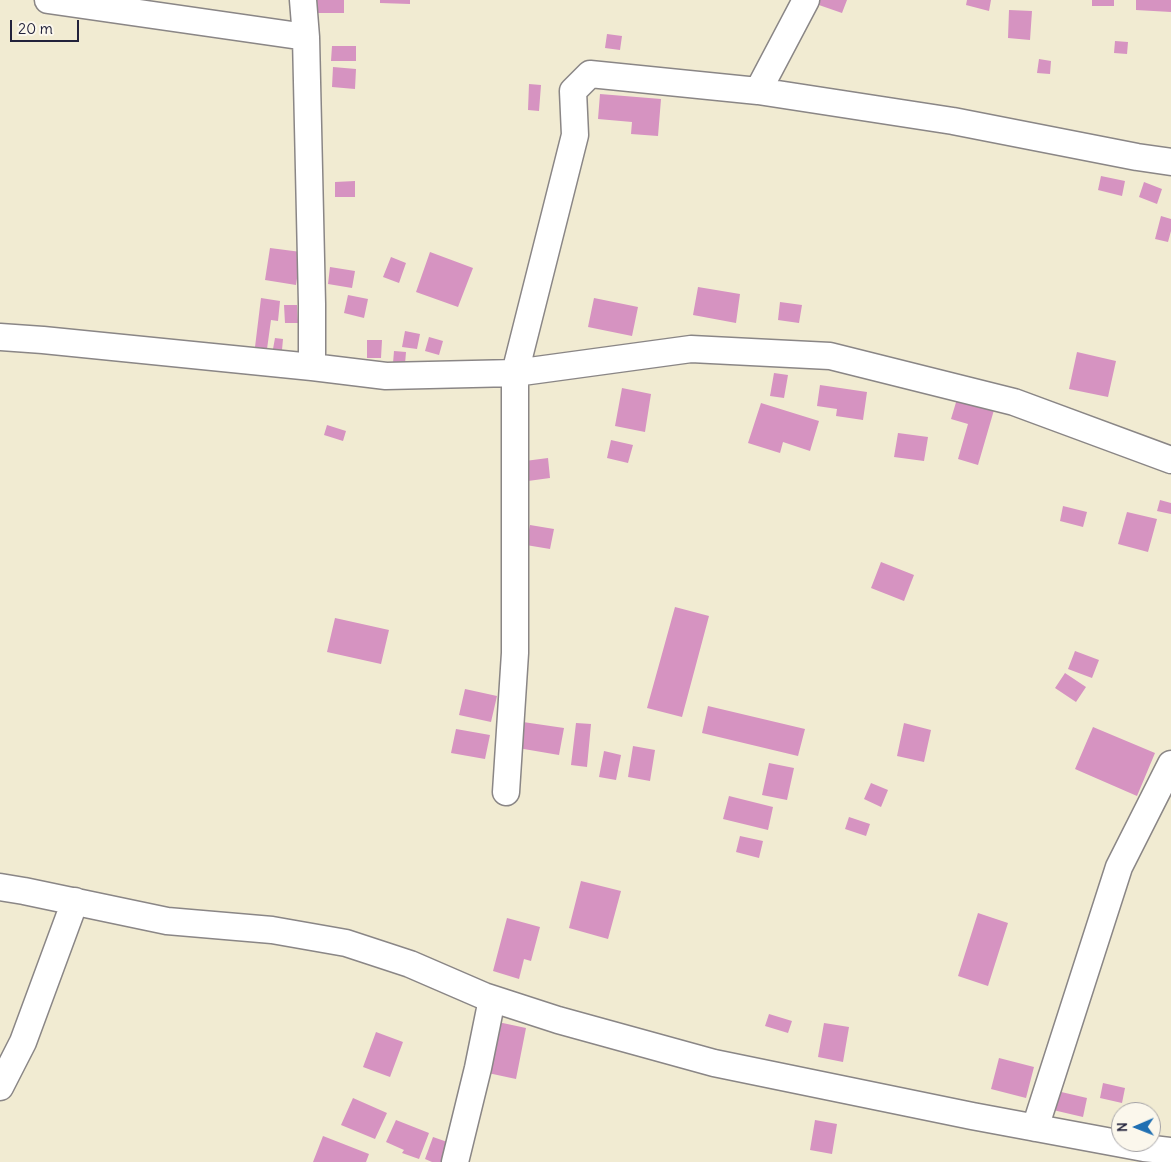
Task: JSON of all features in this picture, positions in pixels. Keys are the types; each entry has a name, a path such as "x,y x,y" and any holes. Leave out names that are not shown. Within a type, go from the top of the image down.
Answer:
{"street":[{"path":"48,0 306,37"},
{"path":"303,0 306,37 312,367"},
{"path":"758,91 806,0"},
{"path":"506,792 515,654 515,373 575,135 573,91 590,74 758,91 953,121 1171,162"},
{"path":"0,337 312,367 386,376 515,373 691,349 830,356 1014,402 1171,460"},
{"path":"1034,1128 1119,867 1171,764"},
{"path":"0,887 167,921 272,930 346,943 410,964 492,999 558,1020 714,1063 1034,1128 1144,1148 1171,1151"},
{"path":"0,1087 23,1042 75,901"},
{"path":"455,1162 478,1068 492,999"}],"building":[{"path":"317,0 344,0 344,13 317,13"},
{"path":"380,0 410,0 410,4 380,3"},
{"path":"817,0 847,0 842,13 816,4"},
{"path":"967,0 991,0 989,11 966,5"},
{"path":"1092,0 1114,0 1114,6 1092,6"},
{"path":"1136,0 1171,0 1171,12 1136,10"},
{"path":"1009,10 1032,11 1030,40 1008,38"},
{"path":"607,34 622,36 620,50 605,48"},
{"path":"1115,41 1128,42 1127,54 1114,53"},
{"path":"332,46 356,46 356,61 331,61"},
{"path":"1039,59 1051,61 1050,74 1037,73"},
{"path":"333,67 356,69 355,89 332,87"},
{"path":"529,84 541,85 539,111 528,110"},
{"path":"600,94 661,99 658,136 631,134 632,122 598,119"},
{"path":"1101,176 1125,181 1122,196 1098,190"},
{"path":"355,181 355,197 335,197 335,182"},
{"path":"1144,182 1162,189 1157,204 1139,197"},
{"path":"1161,216 1171,219 1171,231 1168,242 1155,239"},
{"path":"270,248 301,252 296,285 265,280"},
{"path":"430,252 473,268 458,307 416,292"},
{"path":"391,257 406,263 399,283 383,277"},
{"path":"330,267 355,271 352,288 328,284"},
{"path":"698,287 740,294 736,323 693,315"},
{"path":"348,295 368,299 364,318 344,313"},
{"path":"261,298 280,301 278,321 271,320 267,349 255,347"},
{"path":"594,298 638,307 632,336 588,327"},
{"path":"780,302 802,305 799,323 778,320"},
{"path":"284,305 297,305 298,323 285,323"},
{"path":"405,331 420,334 417,349 402,347"},
{"path":"429,337 443,341 439,355 425,351"},
{"path":"275,338 283,339 282,350 273,349"},
{"path":"367,340 382,340 381,358 367,358"},
{"path":"394,351 406,352 405,364 393,363"},
{"path":"1077,352 1116,361 1108,397 1069,389"},
{"path":"774,373 788,375 784,398 770,396"},
{"path":"820,385 867,392 863,420 836,416 837,409 817,406"},
{"path":"622,388 651,394 645,432 615,426"},
{"path":"957,399 994,410 978,465 958,459 968,424 951,419"},
{"path":"761,403 819,421 810,451 783,442 780,453 748,443"},
{"path":"327,425 346,431 343,441 324,435"},
{"path":"898,433 928,437 924,461 894,457"},
{"path":"611,440 633,445 628,463 607,458"},
{"path":"548,458 550,478 528,481 525,461"},
{"path":"1160,500 1171,503 1171,514 1157,511"},
{"path":"1063,506 1087,512 1083,527 1060,521"},
{"path":"1127,512 1157,519 1148,552 1118,544"},
{"path":"530,525 554,529 550,549 526,545"},
{"path":"881,562 914,575 904,601 871,588"},
{"path":"675,607 709,616 682,717 647,708"},
{"path":"335,618 389,630 381,664 327,652"},
{"path":"1075,651 1099,660 1092,678 1068,669"},
{"path":"1065,673 1086,687 1076,702 1055,688"},
{"path":"465,689 497,696 491,722 459,715"},
{"path":"708,706 805,729 798,756 702,733"},
{"path":"523,722 564,728 559,755 518,748"},
{"path":"576,723 591,724 587,767 571,765"},
{"path":"904,723 931,730 924,762 897,756"},
{"path":"1093,727 1155,753 1137,796 1075,769"},
{"path":"456,729 490,735 485,759 451,753"},
{"path":"633,746 655,750 650,781 628,777"},
{"path":"604,751 621,755 616,780 599,777"},
{"path":"769,763 794,768 787,800 762,795"},
{"path":"871,783 888,790 881,807 864,799"},
{"path":"729,796 773,807 768,830 723,819"},
{"path":"849,817 870,824 866,836 845,829"},
{"path":"740,836 763,841 759,858 736,852"},
{"path":"581,881 621,891 608,939 569,928"},
{"path":"978,913 1008,923 988,986 958,976"},
{"path":"507,918 540,927 531,961 524,959 519,979 493,971"},
{"path":"769,1014 792,1021 788,1033 765,1026"},
{"path":"498,1022 526,1028 516,1079 488,1073"},
{"path":"824,1023 849,1027 843,1062 818,1057"},
{"path":"376,1032 403,1042 390,1077 363,1067"},
{"path":"999,1058 1034,1067 1026,1098 991,1089"},
{"path":"1103,1083 1125,1088 1122,1102 1100,1098"},
{"path":"1057,1091 1087,1098 1083,1117 1053,1110"},
{"path":"353,1098 387,1113 375,1139 341,1125"},
{"path":"396,1120 429,1133 419,1159 402,1153 404,1150 386,1142"},
{"path":"815,1120 837,1124 832,1154 810,1150"},
{"path":"323,1136 369,1154 366,1162 313,1162"},
{"path":"433,1137 456,1145 450,1162 432,1162 425,1159"}]}
